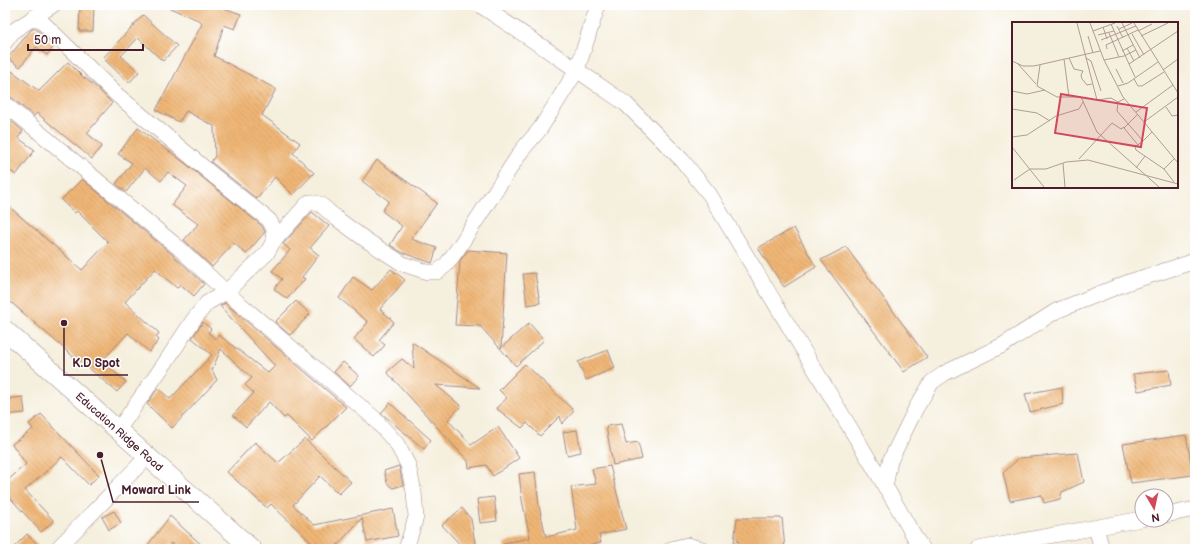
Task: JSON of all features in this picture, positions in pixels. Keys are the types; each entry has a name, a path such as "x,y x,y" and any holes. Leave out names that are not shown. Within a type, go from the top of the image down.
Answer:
{"main road":[{"name":"Education Ridge Road","path":"7,337 118,430 252,549"}],"street":[{"path":"5,42 13,31 53,5"},
{"path":"480,5 626,104 682,160 710,195 923,549"},
{"path":"118,430 194,318 207,303 226,292 267,253 274,242 309,202 320,204 366,240 403,264 427,272 437,272 446,265 522,150 540,129 577,70 598,5"},
{"path":"36,16 116,94 269,220 274,229 274,242"},
{"path":"5,104 179,248 226,292 374,418 397,444 408,465 414,492 416,516 406,549"},
{"path":"885,487 890,461 916,408 932,382 945,373 1003,345 1056,311 1129,282 1195,260"},
{"path":"57,549 147,457"},
{"path":"1174,513 1195,509"},
{"path":"978,549 1134,521"},
{"path":"1096,528 1102,549"},
{"path":"671,549 688,545 702,549"}],"building":[{"path":"80,5 94,5 93,31 79,31"},
{"path":"163,5 215,5 241,14 235,29 224,25 214,56 276,89 262,115 300,143 293,153 314,173 293,195 275,177 257,199 211,162 215,156 214,126 186,111 179,122 156,110 202,24 198,20"},
{"path":"143,15 177,46 163,61 138,38 121,56 139,72 129,83 103,58"},
{"path":"35,28 54,46 47,55 36,47 20,67 8,58 31,30"},
{"path":"68,62 112,103 87,133 102,146 92,159 37,113 34,116 11,97 5,95 5,66 39,91"},
{"path":"5,116 23,131 18,138 35,150 16,175 5,167"},
{"path":"138,128 186,164 262,226 265,232 246,254 234,243 212,267 184,240 198,224 172,205 187,186 168,172 161,181 145,168 126,192 116,184 132,163 118,154"},
{"path":"377,160 437,203 411,239 437,248 432,263 403,253 390,245 402,226 382,211 389,201 362,181"},
{"path":"82,179 173,255 204,284 194,296 180,284 177,288 155,269 125,302 159,333 156,337 159,340 149,352 128,333 102,361 126,382 117,392 77,358 76,359 5,297 5,203 82,270 108,242 77,211 75,213 61,200"},
{"path":"312,212 329,226 310,248 319,255 302,277 305,279 287,299 274,289 282,279 272,271 290,250 283,244"},
{"path":"794,228 816,267 784,287 758,248"},
{"path":"846,247 927,357 904,372 821,260"},
{"path":"468,250 507,253 501,348 529,323 544,340 516,366 480,326 455,325 460,261"},
{"path":"391,269 405,280 380,309 394,322 379,340 385,345 374,357 354,339 368,322 339,298 353,277 372,290"},
{"path":"535,273 540,303 527,305 523,274"},
{"path":"296,301 310,314 290,335 275,322"},
{"path":"225,303 346,407 312,441 287,416 284,418 269,402 246,427 233,415 254,393 245,385 252,378 221,349 212,370 217,380 172,428 147,404 158,388 170,399 212,355 192,338 203,322 211,329 208,333 215,339 219,335 268,373 275,366 220,306"},
{"path":"412,342 480,388 436,385 461,406 448,420 471,445 498,427 519,458 493,476 486,465 469,468 468,461 387,372 402,359 414,369"},
{"path":"608,350 615,368 586,380 578,362"},
{"path":"343,362 359,376 350,386 334,372"},
{"path":"525,364 574,411 562,424 560,416 540,436 527,423 522,428 496,408 507,398 499,390"},
{"path":"1169,370 1171,385 1138,391 1133,374"},
{"path":"1062,387 1063,404 1030,412 1025,394"},
{"path":"23,397 25,413 5,415 5,399"},
{"path":"390,403 431,440 424,449 381,413"},
{"path":"41,414 99,475 89,485 62,457 25,490 54,521 41,532 5,492 5,483 26,464 12,444 33,429 29,424"},
{"path":"621,424 626,444 638,442 642,459 613,465 606,426"},
{"path":"577,430 581,452 567,455 563,432"},
{"path":"1186,435 1193,475 1131,483 1123,444"},
{"path":"305,439 351,482 339,494 320,476 293,505 314,525 393,509 398,536 367,542 362,518 334,549 318,549 271,504 267,508 227,472 255,442 278,463"},
{"path":"1078,453 1084,482 1062,492 1060,499 1044,503 1041,495 1010,501 1003,473 1019,458"},
{"path":"399,466 403,485 393,488 387,483 384,471"},
{"path":"610,466 626,529 599,535 601,543 573,549 505,549 504,543 530,538 522,500 519,474 535,472 539,506 546,537 577,530 571,487 596,484 592,469"},
{"path":"494,497 497,521 480,523 477,499"},
{"path":"462,508 471,519 476,549 464,549 442,525"},
{"path":"114,511 121,523 109,530 102,517"},
{"path":"170,516 206,549 177,549 171,543 167,549 145,549"},
{"path":"737,518 782,518 785,549 741,549 738,541 734,542"},
{"path":"27,534 42,549 12,549"}],"place":[{"name":"K.D Spot","path":"64,323"},
{"name":"Moward Link","path":"100,455"}]}
